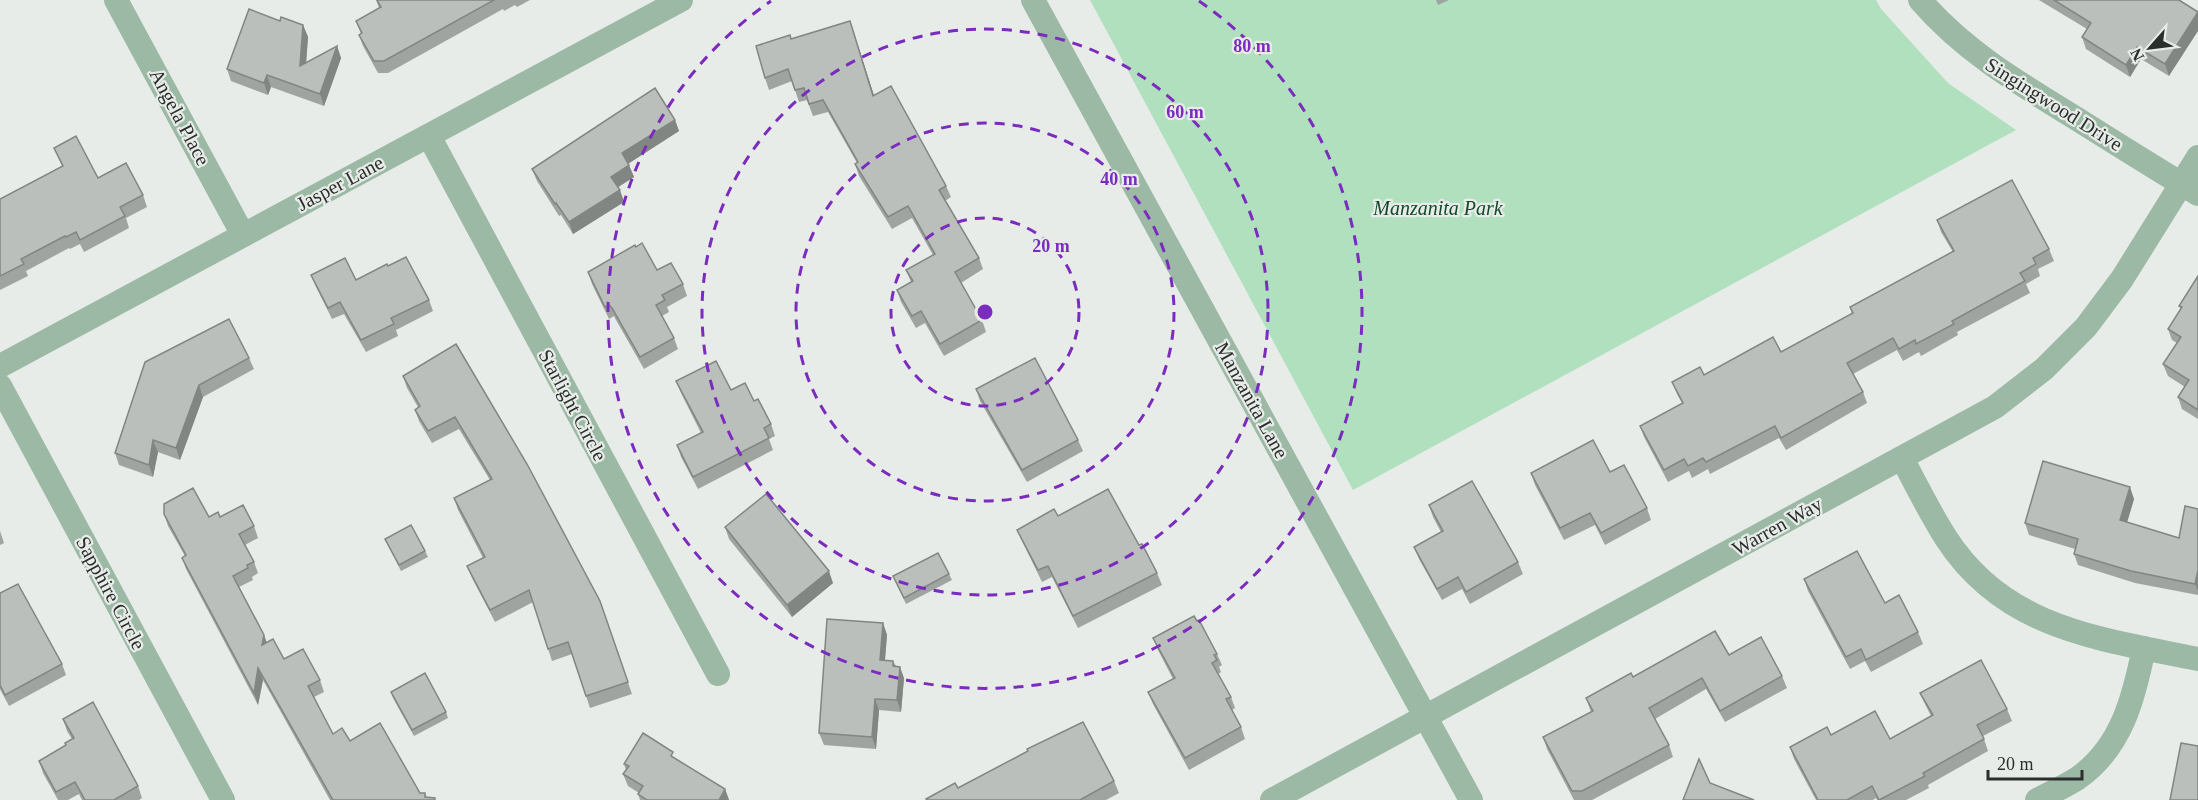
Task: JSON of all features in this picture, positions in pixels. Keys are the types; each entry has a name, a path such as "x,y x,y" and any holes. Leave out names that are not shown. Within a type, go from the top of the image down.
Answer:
{"street":[{"name":"Angela Place","path":"116,0 243,235"},
{"name":"Jasper Lane","path":"0,366 681,0"},
{"name":"Manzanita Lane","path":"1033,0 1470,800"},
{"name":"Singingwood Drive","path":"1920,0 1972,51 2190,189"},
{"name":"Starlight Circle","path":"429,136 718,674"},
{"name":"Warren Way","path":"1272,800 1995,406 2044,369 2086,327 2190,189 2198,157"},
{"name":"Sapphire Circle","path":"0,386 223,800"},
{"path":"1902,458 1947,540 1974,573 2008,602 2047,622 2085,635 2198,659"},
{"path":"2037,800 2079,777 2105,753 2125,722 2135,691 2144,648"}],"green space":[{"name":"Manzanita Park","path":"1090,0 1876,0 1881,9 1948,83 2016,130 1353,490"}],"building":[{"path":"377,0 494,0 384,61 374,61 359,35 362,33 356,21 381,7"},
{"path":"2054,0 2179,0 2198,12 2165,64 2137,47 2126,65 2082,37 2091,23"},
{"path":"249,9 280,21 281,17 303,25 300,66 337,46 320,94 267,75 264,83 227,69"},
{"path":"850,21 873,96 891,86 946,186 939,190 979,258 955,272 982,320 940,344 921,311 912,316 897,290 913,281 906,270 935,254 908,206 888,217 855,164 858,162 823,100 809,104 804,88 795,90 788,69 765,78 756,46 790,35 791,39"},
{"path":"655,88 675,120 622,153 629,165 611,177 620,190 569,222 532,169"},
{"path":"76,136 98,178 126,163 143,195 120,207 125,216 80,240 76,232 65,236 21,259 24,264 0,276 0,199 63,166 54,148"},
{"path":"2012,180 2049,249 2033,258 2036,264 2020,273 2025,281 1952,321 1954,324 1916,344 1915,340 1899,349 1893,338 1847,363 1863,392 1781,438 1775,426 1706,462 1703,458 1688,466 1684,459 1664,470 1640,426 1683,403 1672,382 1700,367 1704,375 1773,337 1781,352 1853,313 1850,307 1954,251 1937,220"},
{"path":"642,243 657,270 671,263 683,284 662,295 665,300 656,305 674,338 640,357 612,308 609,305 605,307 588,272"},
{"path":"406,257 429,300 391,318 394,324 361,340 340,302 328,308 311,275 345,258 356,280"},
{"path":"2198,276 2198,410 2178,397 2189,380 2163,364 2181,337 2168,329"},
{"path":"229,319 249,358 199,385 176,448 153,440 149,465 115,453 145,362"},
{"path":"456,344 527,464 600,601 628,682 586,696 568,642 548,649 529,590 490,610 467,566 485,557 454,498 492,479 455,417 428,431 415,410 420,406 403,376"},
{"path":"1035,358 1078,440 1022,470 976,389"},
{"path":"716,361 731,390 745,383 754,401 758,399 771,424 764,428 769,438 693,477 677,445 703,432 676,381"},
{"path":"1593,440 1610,472 1624,465 1647,508 1601,533 1590,513 1560,528 1531,473"},
{"path":"2043,461 2130,487 2120,520 2179,538 2185,506 2198,509 2198,570 2195,584 2131,571 2074,554 2078,539 2025,523"},
{"path":"1472,481 1518,562 1466,592 1458,577 1437,589 1414,547 1443,531 1429,505"},
{"path":"193,488 209,517 218,512 220,517 243,505 254,526 239,534 254,562 233,576 264,635 262,645 273,639 284,659 303,649 320,680 308,686 333,734 342,728 350,741 380,723 420,793 425,793 425,797 435,798 435,800 333,800 258,668 254,693 182,558 186,555 164,514 164,504"},
{"path":"1108,489 1157,573 1073,616 1048,566 1038,570 1017,530 1054,509 1058,516"},
{"path":"766,494 829,571 787,605 725,527"},
{"path":"411,525 425,551 399,565 385,539"},
{"path":"1857,551 1885,603 1899,595 1918,632 1866,660 1861,649 1846,657 1804,579"},
{"path":"938,553 949,574 904,598 893,576"},
{"path":"18,584 62,664 5,695 0,685 0,593"},
{"path":"1194,616 1197,621 1199,620 1217,654 1214,655 1217,660 1212,663 1231,697 1226,699 1241,727 1185,758 1148,692 1175,678 1153,638"},
{"path":"827,619 883,623 880,660 893,661 893,666 900,667 897,700 875,699 872,737 819,733"},
{"path":"1715,631 1729,655 1761,637 1782,676 1720,711 1702,678 1649,708 1669,745 1582,791 1572,791 1543,737 1593,711 1586,698 1631,673 1633,677"},
{"path":"1981,660 2007,709 1977,725 1984,739 1923,773 1925,776 1879,800 1872,786 1847,800 1818,800 1790,747 1827,727 1831,735 1875,711 1890,739 1933,715 1920,693"},
{"path":"425,673 446,712 412,730 391,692"},
{"path":"93,702 138,786 114,800 85,800 75,782 56,792 39,761 74,738 63,719"},
{"path":"1083,722 1114,781 1080,800 926,799 955,783 958,788 1028,751 1027,749"},
{"path":"643,733 673,752 671,756 725,789 719,800 647,800 638,794 643,786 623,774 629,766 624,764"},
{"path":"2181,743 2198,746 2198,800 2170,800"},
{"path":"1699,759 1710,783 1754,800 1683,800"}]}
